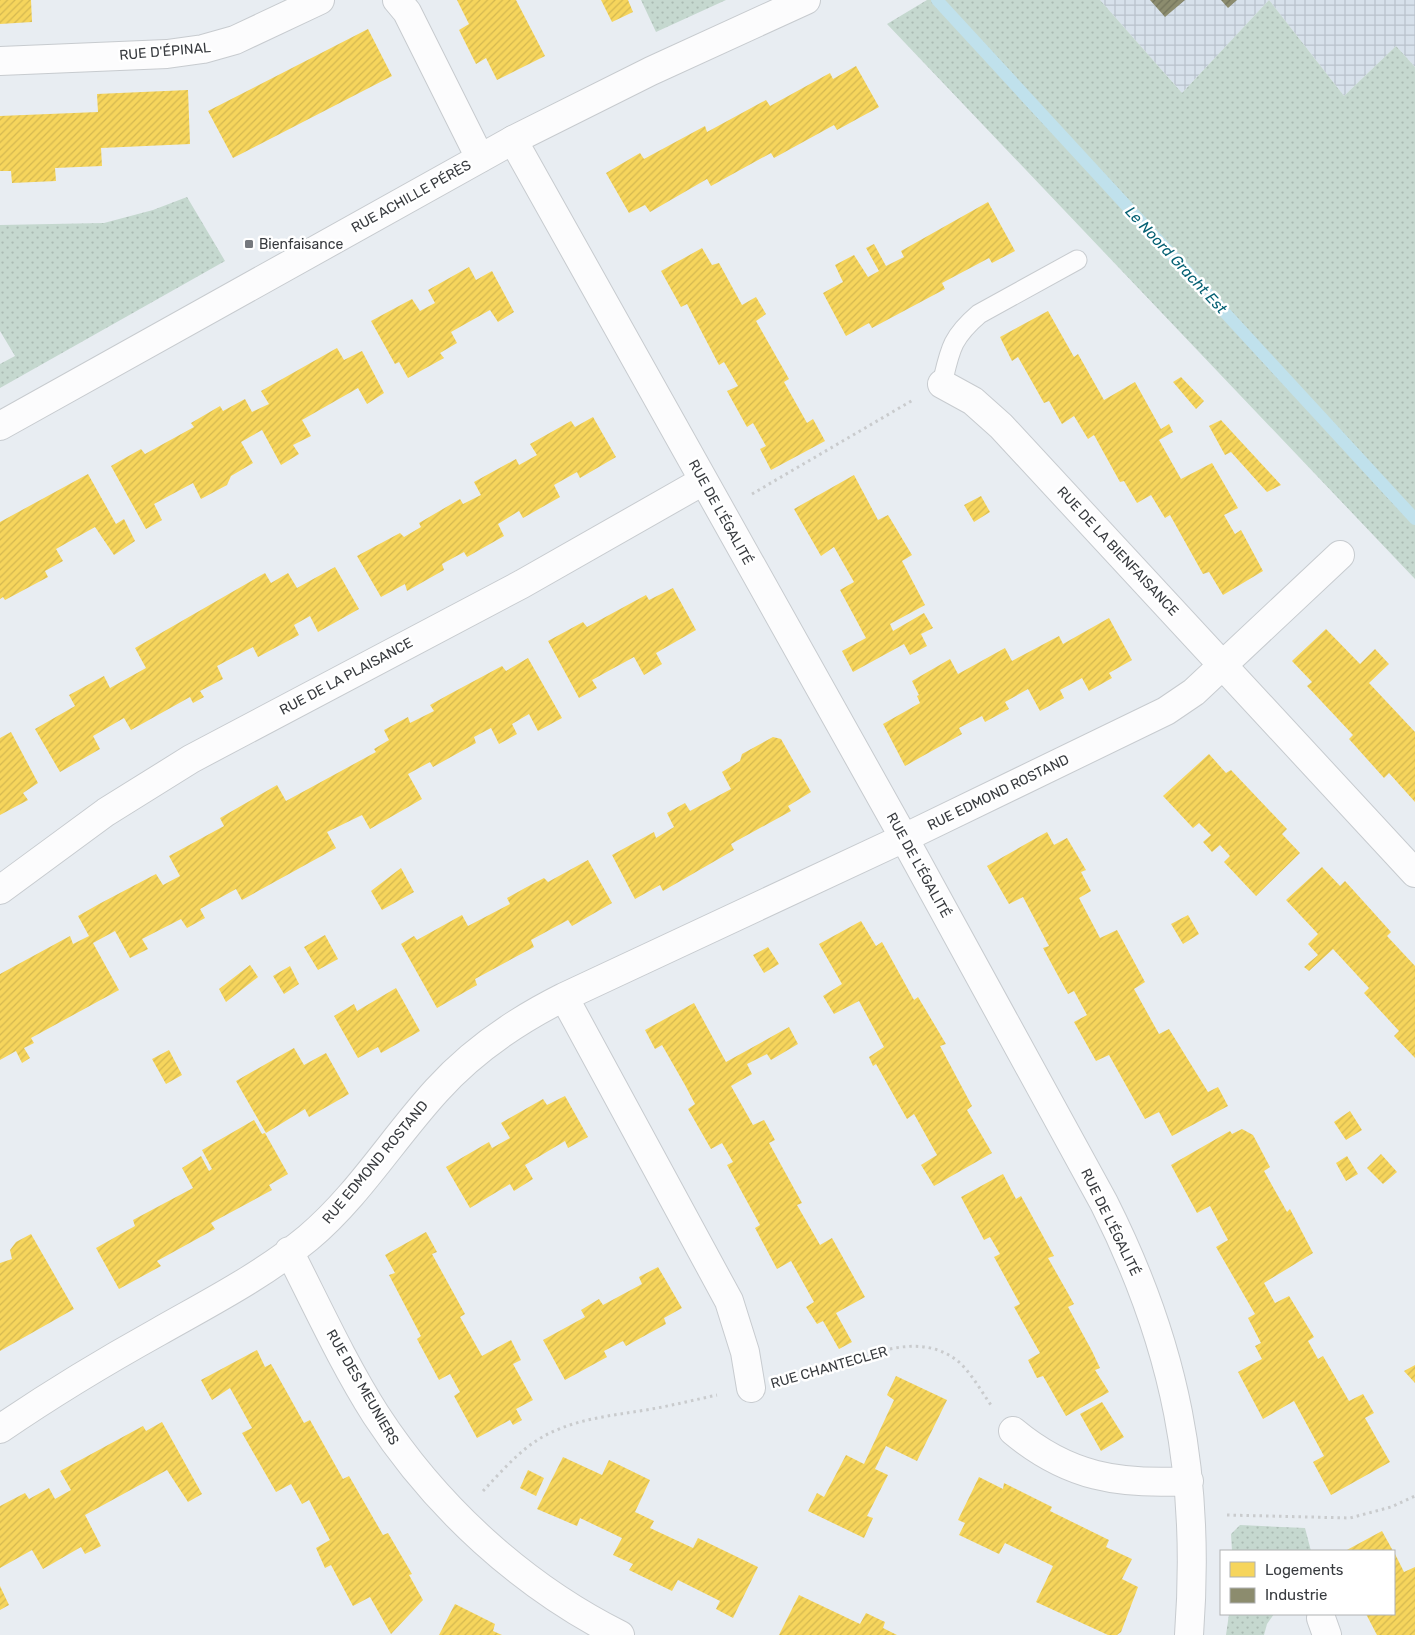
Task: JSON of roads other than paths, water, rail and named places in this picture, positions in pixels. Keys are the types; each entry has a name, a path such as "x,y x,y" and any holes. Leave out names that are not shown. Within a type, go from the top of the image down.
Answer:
{"street":[{"name":"RUE D'ÉPINAL","path":"0,61 167,54 203,49 235,40 320,0"},
{"path":"397,0 407,12 480,158"},
{"name":"RUE ACHILLE PÉRÈS","path":"0,426 513,140 609,91 806,0"},
{"name":"RUE DE L'ÉGALITÉ","path":"513,140 904,838 1104,1203 1133,1263 1156,1324 1170,1372 1180,1419 1189,1482 1193,1554 1189,1635"},
{"name":"RUE DE LA BIENFAISANCE","path":"942,384 972,401 1001,426 1415,873"},
{"name":"RUE DE LA PLAISANCE","path":"0,890 106,812 199,755 514,588 703,481"},
{"name":"RUE EDMOND ROSTAND","path":"0,1429 99,1365 246,1282 289,1252 336,1211 426,1102 458,1069 502,1032 564,997 904,838 1166,711 1194,692 1340,555"},
{"path":"564,997 729,1301 744,1352 751,1388"},
{"name":"RUE DES MEUNIERS","path":"289,1252 340,1353 375,1414 411,1466 459,1517 523,1573 585,1616 620,1635"},
{"path":"1013,1431 1038,1451 1086,1474 1121,1481 1189,1482"}],"lane":[{"path":"942,384 951,347 957,335 966,325 979,314 1077,260"}],"waterway":[{"name":"Le Noord Gracht Est","path":"937,0 1415,519"}],"place":[{"name":"Bienfaisance","path":"249,244"}]}
